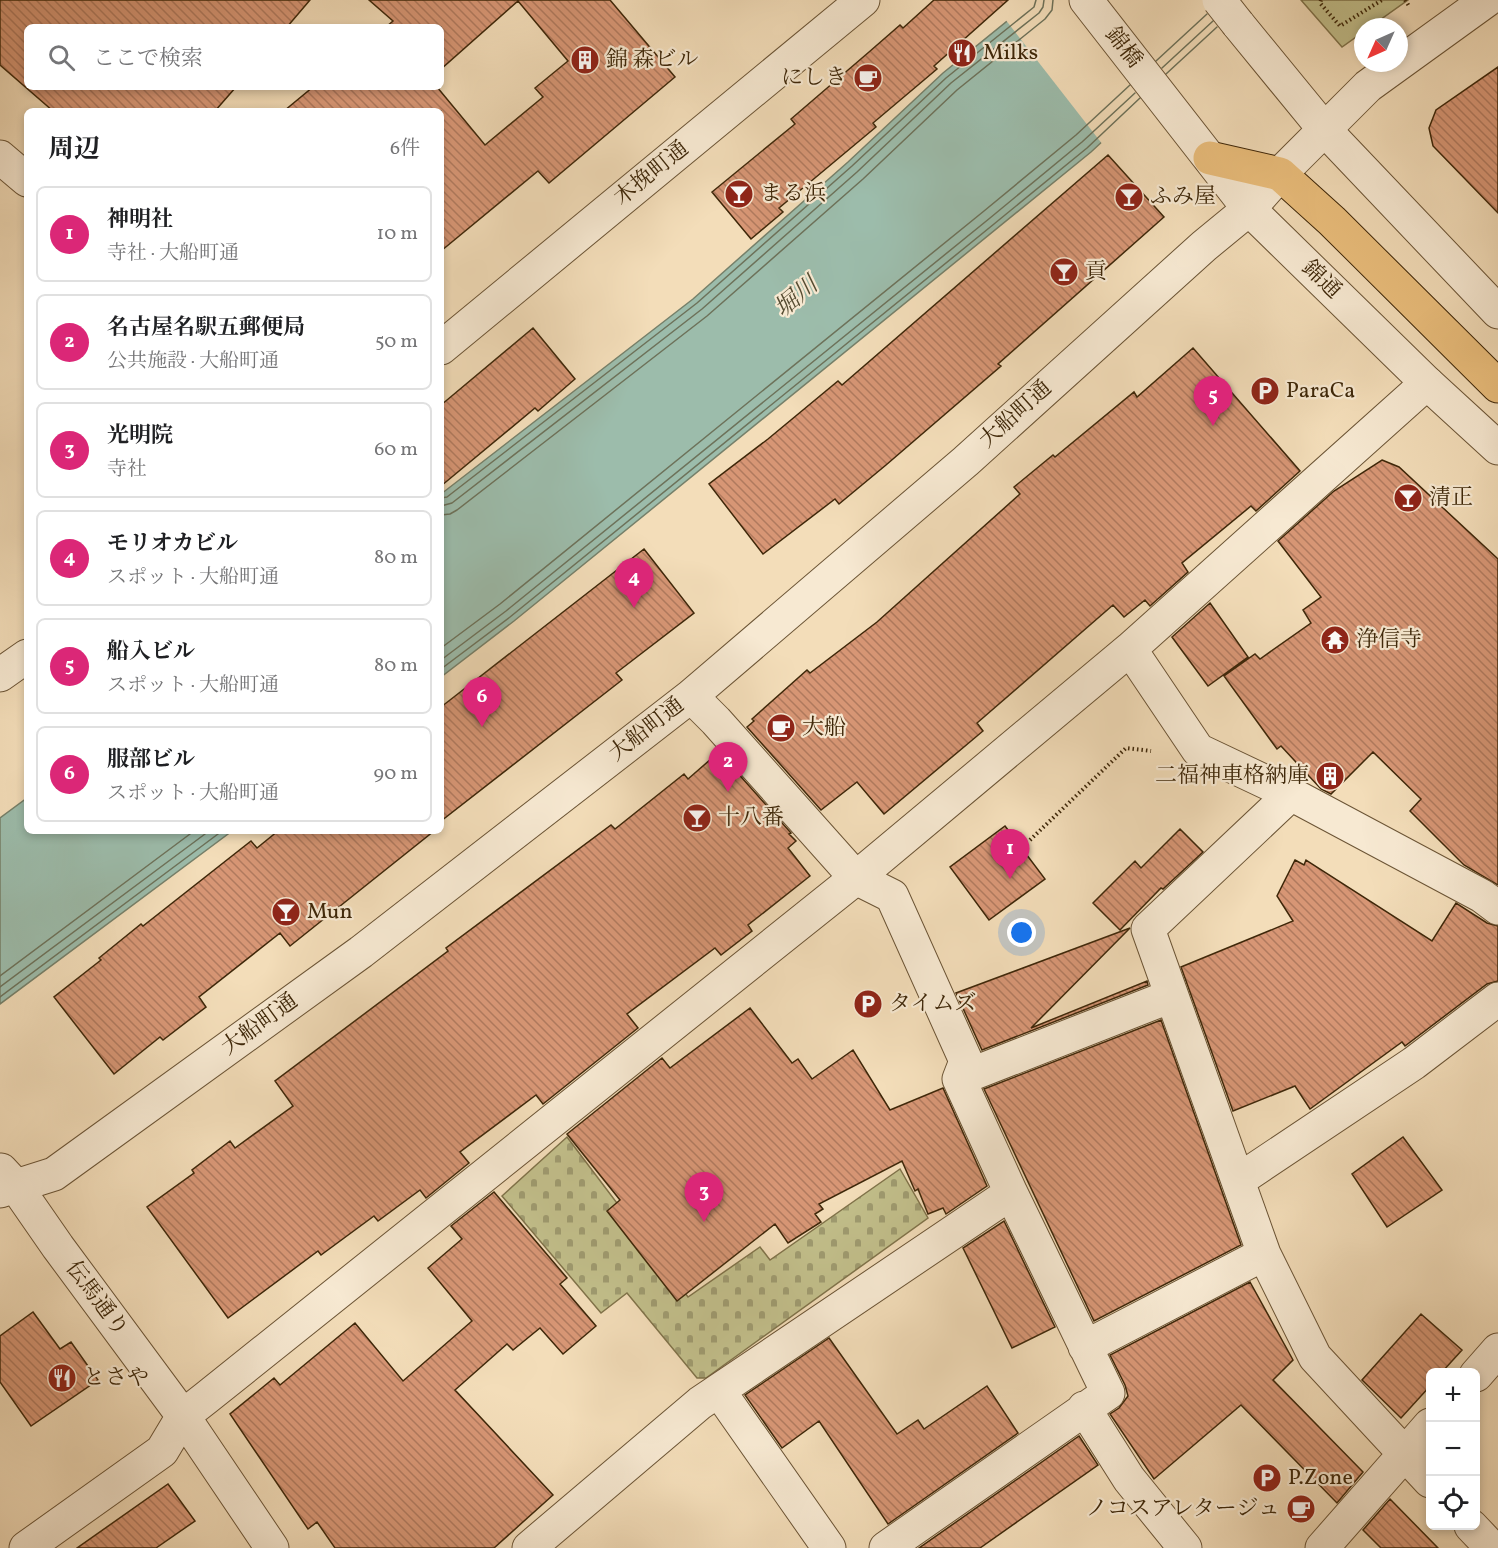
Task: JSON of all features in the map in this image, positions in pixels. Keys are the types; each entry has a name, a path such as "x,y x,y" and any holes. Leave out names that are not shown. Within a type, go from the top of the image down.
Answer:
{"highway":[{"path":"1210,159 1280,174 1332,221 1498,387"}],"street":[{"name":"木挽町通","path":"444,346 863,0"},
{"name":"錦橋","path":"1086,0 1161,96"},
{"name":"大船町通","path":"5,1182 54,1174 332,973 691,696 966,461 1204,246 1249,209 1280,174 1368,86 1487,0"},
{"path":"1229,12 1324,129 1498,312"},
{"name":"錦通","path":"1161,96 1249,209 1427,383 1498,448"},
{"path":"0,157 24,177"},
{"path":"26,1548 162,1451 183,1416 856,878 1130,649 1427,383"},
{"path":"1130,649 1198,750 1291,794 1482,896 1498,908"},
{"path":"0,675 24,658"},
{"path":"691,696 856,878 892,896 963,1052 966,1061 959,1079 1085,1347 1096,1401 1129,1479 1185,1548"},
{"path":"1291,794 1148,929 1264,1254 1315,1357 1426,1476"},
{"path":"959,1079 1171,996"},
{"path":"1239,1180 1414,1063 1498,999"},
{"name":"伝馬通り","path":"5,1182 65,1257 183,1416 272,1548"},
{"path":"529,1548 700,1403 1011,1193"},
{"path":"1085,1347 1264,1254"},
{"path":"1480,1370 1498,1350"},
{"path":"719,1391 830,1548"},
{"path":"892,1546 1096,1401"},
{"path":"1322,1548 1426,1431"},
{"path":"1475,1530 1492,1548"}],"path":[{"path":"1321,0 1320,3 1340,26 1382,0"},
{"path":"1405,0 1409,6"},
{"path":"1030,840 1126,748 1170,754 1198,750"}],"green space":[{"path":"1301,0 1408,0 1383,18 1354,18 1354,38 1342,47"},
{"path":"567,1137 688,1297 760,1247 770,1260 900,1169 928,1218 706,1378 697,1378 627,1293 601,1313 502,1196"}],"water":[{"name":"堀川","path":"1033,0 1255,0 1091,152 514,621 444,675 444,492 693,299 848,162 943,73"},
{"path":"24,800 24,834 228,834 0,1004 0,818"}],"pier":[{"path":"1029,0 1258,0 1103,145 1005,19"}],"building":[{"path":"0,0 310,0 290,24 24,24 24,86 0,65"},
{"path":"369,0 610,0 675,77 549,183 538,171 444,249 444,108 288,108 309,90 439,90 485,145 543,97 535,88 568,61 518,1 444,66 444,24 390,24 393,21"},
{"path":"934,0 1008,0 934,66 937,69 873,123 876,127 779,208 783,212 751,239 712,192 795,124 791,119 900,25 903,28"},
{"path":"1498,67 1498,213 1433,146 1429,128 1436,110"},
{"path":"29,90 233,90 218,108 50,108"},
{"path":"1108,155 1164,217 998,364 1001,366 886,465 839,504 835,499 763,554 709,484 838,381 842,385"},
{"path":"533,328 575,379 538,411 535,408 444,484 444,402"},
{"path":"1193,348 1300,471 1256,511 1251,506 1182,563 1188,572 1150,606 1145,600 1124,617 1113,605 977,723 983,731 884,814 857,782 821,810 747,727 754,721 752,719 807,670 810,673 877,622 1020,494 1014,487 1053,455 1055,457 1134,392 1137,397"},
{"path":"1382,460 1399,467 1498,559 1498,885 1464,865 1410,811 1421,799 1373,752 1331,794 1321,789 1281,746 1277,749 1224,676 1255,654 1260,659 1311,623 1303,610 1321,597 1278,541 1334,491"},
{"path":"644,549 694,613 616,673 622,680 444,819 444,705"},
{"path":"1210,603 1248,657 1208,686 1172,637"},
{"path":"719,752 791,833 789,834 796,841 788,848 810,876 748,925 752,931 721,955 715,948 627,1014 638,1028 543,1104 536,1095 460,1152 469,1163 426,1198 420,1190 378,1221 374,1216 321,1255 318,1251 228,1318 147,1207 194,1173 192,1170 230,1141 235,1148 293,1106 275,1081 448,951 446,948 611,825 615,829 684,774 688,779"},
{"path":"1005,826 1045,879 989,920 950,867"},
{"path":"1180,829 1203,852 1163,889 1161,888 1120,930 1093,903 1135,861 1141,868"},
{"path":"274,834 430,834 290,946 280,933 199,997 206,1007 163,1040 160,1037 114,1074 54,997 101,960 99,958 141,924 143,926 251,841 257,848"},
{"path":"1295,860 1304,865 1306,860 1432,941 1456,903 1487,923 1498,926 1498,981 1487,984 1405,1046 1402,1042 1310,1109 1295,1086 1233,1111 1181,967 1293,921 1277,896"},
{"path":"1130,928 1031,1028 1147,981 1148,985 982,1050 956,993"},
{"path":"750,1008 792,1063 798,1059 812,1079 853,1050 890,1110 943,1088 987,1186 946,1214 943,1208 928,1214 918,1189 915,1191 902,1161 819,1204 823,1209 815,1214 821,1222 788,1243 775,1224 677,1301 607,1211 620,1200 567,1134 662,1058 670,1068"},
{"path":"1161,1020 1241,1245 1094,1321 984,1089"},
{"path":"1403,1137 1442,1190 1387,1227 1352,1174"},
{"path":"494,1192 567,1278 560,1284 596,1326 563,1354 540,1328 513,1350 507,1344 455,1390 553,1495 494,1548 335,1548 317,1522 308,1529 230,1414 274,1378 280,1385 355,1323 403,1381 472,1321 428,1268 462,1239 451,1226"},
{"path":"1004,1221 1055,1327 1012,1348 963,1248"},
{"path":"1250,1282 1293,1360 1273,1380 1363,1472 1337,1503 1241,1405 1154,1479 1110,1414 1119,1408 1128,1396 1110,1355"},
{"path":"33,1312 60,1349 71,1342 98,1380 31,1426 0,1382 0,1336"},
{"path":"1421,1314 1462,1350 1446,1368 1426,1368 1426,1390 1401,1418 1362,1380"},
{"path":"829,1338 897,1434 918,1420 924,1429 987,1386 1018,1433 888,1524 819,1421 782,1448 745,1395"},
{"path":"1079,1436 1098,1465 980,1548 919,1548"},
{"path":"168,1484 195,1521 156,1548 77,1548"},
{"path":"1390,1499 1438,1548 1381,1548 1363,1530"}],"place":[{"name":"Milks","path":"962,53"},
{"name":"錦 森ビル","path":"585,60"},
{"name":"にしき","path":"868,78"},
{"name":"まる浜","path":"739,194"},
{"name":"ふみ屋","path":"1129,197"},
{"name":"貢","path":"1064,272"},
{"name":"ParaCa","path":"1265,391"},
{"name":"船入ビル","path":"1213,426"},
{"name":"清正","path":"1408,498"},
{"name":"モリオカビル","path":"634,608"},
{"name":"浄信寺","path":"1335,640"},
{"name":"服部ビル","path":"482,727"},
{"name":"大船","path":"781,728"},
{"name":"二福神車格納庫","path":"1330,776"},
{"name":"名古屋名駅五郵便局","path":"728,792"},
{"name":"十八番","path":"697,818"},
{"name":"神明社","path":"1010,879"},
{"name":"Mun","path":"286,912"},
{"name":"タイムズ","path":"868,1004"},
{"name":"光明院","path":"704,1222"},
{"name":"とさや","path":"62,1378"},
{"name":"P.Zone","path":"1267,1478"},
{"name":"ノコスアレタージュ","path":"1301,1509"}]}
